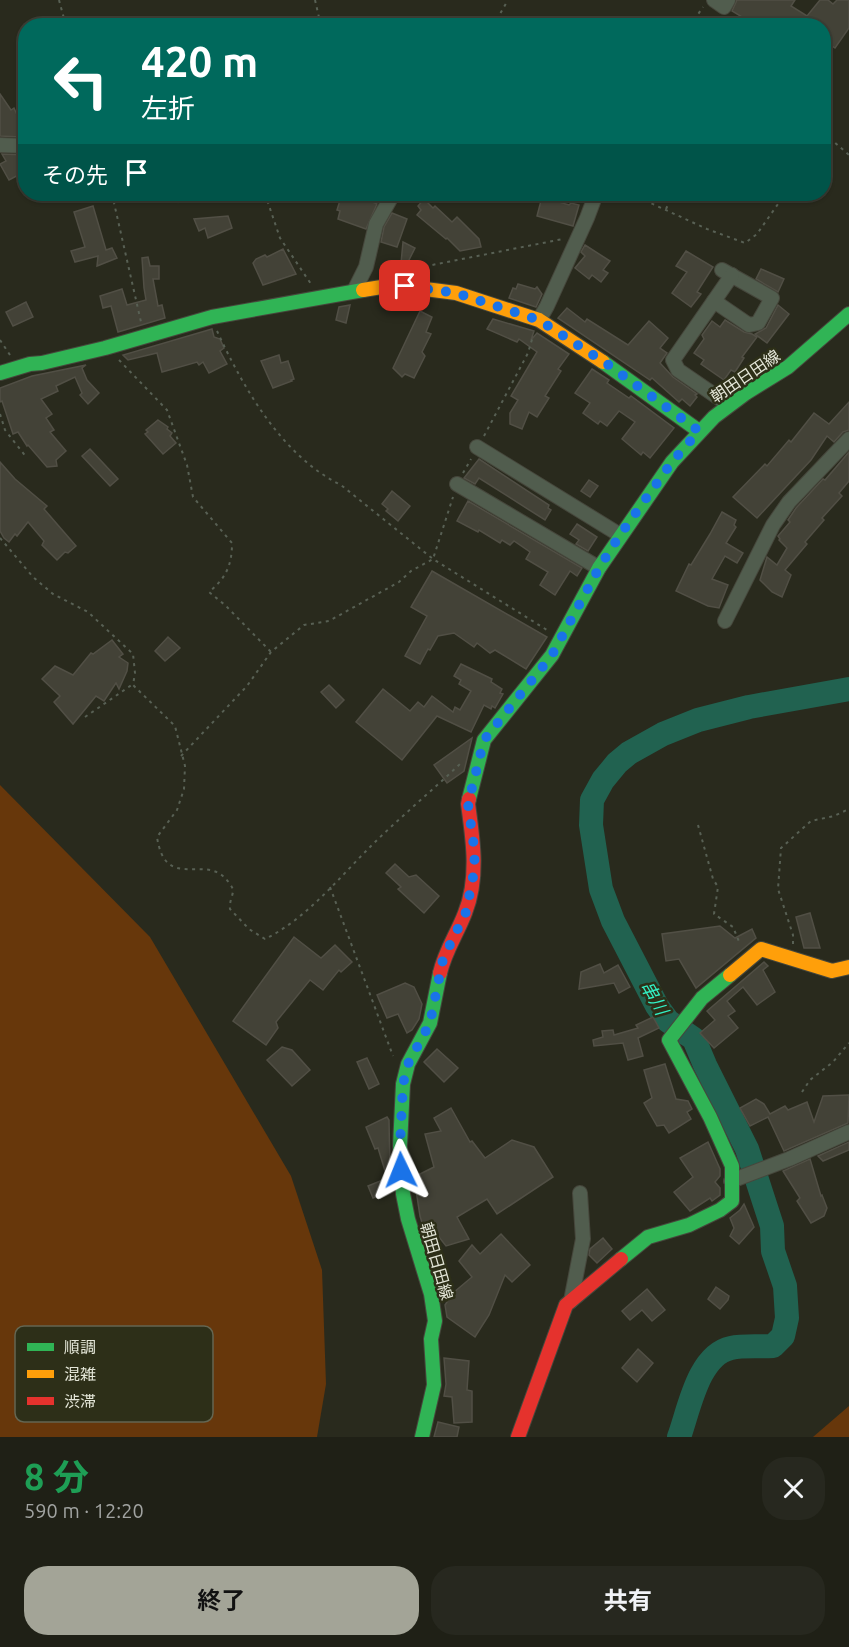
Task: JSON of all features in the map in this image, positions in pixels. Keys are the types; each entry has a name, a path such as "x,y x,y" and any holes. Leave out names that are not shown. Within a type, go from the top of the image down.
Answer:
{"street":[{"path":"714,0 724,7 728,0"},
{"path":"0,145 18,146"},
{"path":"354,291 366,267 376,224 389,201"},
{"path":"539,320 593,201"},
{"path":"714,301 749,325 758,322 772,298 727,272 714,301 673,360 678,370 729,405"},
{"path":"0,373 30,364 105,348 212,317 394,285 456,293 539,320 610,366 699,431"},
{"name":"朝田日田線","path":"422,1437 434,1385 431,1339 435,1321 431,1294 408,1219 403,1194 400,1146 403,1084 408,1064 430,1023 443,959 466,912 475,854 468,804 484,740 547,661 562,638 599,568 672,462 699,431 729,405 788,367 849,314"},
{"path":"725,621 773,525 789,502 849,439"},
{"path":"477,447 620,535"},
{"path":"457,484 599,568"},
{"path":"518,1437 566,1305 648,1237 689,1225 720,1210 732,1201 732,1166 710,1117 669,1040 702,998 761,949 832,971 849,967"},
{"path":"731,1181 789,1159 849,1132"},
{"path":"571,1301 583,1239 580,1193"}],"path":[{"path":"59,0 64,18"},
{"path":"315,0 319,18"},
{"path":"498,18 508,0"},
{"path":"696,18 708,0"},
{"path":"831,139 849,155"},
{"path":"114,201 146,336"},
{"path":"267,201 280,238 320,297"},
{"path":"647,201 707,229 745,243 757,234 780,201"},
{"path":"666,209 670,201"},
{"path":"405,286 412,275 428,266 566,238 577,240"},
{"path":"212,317 218,333 250,391 282,438 324,476 341,485 433,559 562,638"},
{"path":"105,348 167,410 187,465 193,497 232,543 229,570 209,592 271,652"},
{"path":"0,414 5,430 27,458"},
{"path":"0,537 33,577 52,594 87,612 133,654 135,673 133,684 85,717"},
{"path":"181,756 247,686 271,652 304,625 328,621 399,582 433,559"},
{"path":"133,684 176,726 185,766 184,789 177,810 158,837 158,843 168,862 182,871 212,868 224,876 233,891 230,909 249,929 266,939 281,931 330,887 468,756"},
{"path":"793,958 793,934 778,889 781,848 811,821 834,816 849,809"},
{"path":"698,825 713,879 718,887 714,914 733,927 746,961"},
{"path":"330,887 395,1062"},
{"path":"802,1092 810,1080 833,1062 849,1043"}],"shaded area":[{"path":"0,785 150,937 291,1176 322,1270 326,1384 317,1437 0,1437"},
{"path":"849,1406 849,1437 813,1437"}],"building":[{"path":"737,0 795,0 791,6 807,16 820,0 828,0 833,4 837,0 849,0 849,28 835,48 831,45 831,18 744,18 732,11"},
{"path":"0,94 11,110 14,108 18,117 18,137 0,136"},
{"path":"2,154 18,155 18,175 9,180 0,164 6,161"},
{"path":"340,201 370,201 377,204 366,229 338,219 340,211 337,210"},
{"path":"422,201 426,201 452,222 457,217 479,239 481,247 460,251 417,215 421,210 418,206"},
{"path":"541,201 579,205 573,226 537,216"},
{"path":"93,206 106,250 112,248 117,258 97,266 98,256 75,262 71,251 85,247 74,212"},
{"path":"392,213 407,219 397,247 381,242 384,227"},
{"path":"228,216 232,228 208,238 205,228 199,231 194,219"},
{"path":"403,242 415,248 400,274"},
{"path":"585,245 610,261 603,270 608,273 601,282 592,275 589,279 575,268 585,256 581,252"},
{"path":"283,249 296,274 263,285 253,263 256,259 265,255 267,257"},
{"path":"686,251 713,267 697,292 701,294 691,307 672,293 687,272 676,266"},
{"path":"148,257 150,266 159,266 159,279 153,279 158,306 162,305 165,318 118,332 111,306 103,308 100,296 122,289 127,305 146,300 142,258"},
{"path":"761,269 784,279 778,292 756,279"},
{"path":"518,284 535,289 537,287 542,294 536,307 509,298 513,288 516,289"},
{"path":"26,302 33,317 13,326 6,312"},
{"path":"350,305 346,323 336,320 339,307"},
{"path":"778,305 789,314 767,343 755,334 766,328"},
{"path":"567,308 585,322 587,319 628,345 649,321 668,338 660,348 667,353 660,363 673,377 697,394 695,395 697,397 690,406 682,399 679,402 652,378 650,380 558,318"},
{"path":"420,311 432,317 426,332 431,334 422,352 425,356 414,378 405,374 402,377 393,368"},
{"path":"493,319 534,331 531,340 537,333 569,354 558,369 561,371 545,396 549,398 537,417 529,412 522,429 510,424 510,413 518,400 511,396 537,352 519,339 517,342 487,329"},
{"path":"725,320 757,337 742,357 744,358 735,372 731,370 724,380 701,364 704,360 694,353 704,339 702,335 712,321 720,327"},
{"path":"212,329 214,337 220,339 224,348 220,351 227,364 209,373 203,362 199,365 197,362 162,372 157,353 128,360 123,355"},
{"path":"279,355 281,363 288,361 294,379 273,388 261,361"},
{"path":"86,365 82,368 87,380 99,393 88,404 80,395 82,393 75,377 56,386 58,391 41,399 52,414 46,418 54,430 50,432 66,451 56,460 57,466 47,467 27,446 18,432 13,434 2,401 0,402 0,388 32,376"},
{"path":"592,369 609,380 607,383 629,398 631,396 674,428 650,458 643,452 641,455 622,439 635,422 619,411 607,426 600,421 598,424 583,413 590,403 575,393"},
{"path":"849,402 849,430 843,432 834,442 827,436 811,460 757,518 733,497 765,464 767,466 789,440 791,442 814,413 829,424"},
{"path":"158,420 168,427 167,429 172,433 170,436 176,443 163,454 145,434 148,432 146,430"},
{"path":"90,449 118,479 110,486 82,456"},
{"path":"849,452 849,481 839,493 842,496 822,518 824,520 805,542 807,544 785,570 791,575 782,597 772,592 760,580 767,557 777,565 787,548 778,536 790,522 788,520 796,508 823,479 825,480"},
{"path":"479,459 549,505 548,508 551,510 545,520 479,478 475,484 464,478"},
{"path":"0,462 15,479 47,506 44,509 76,546 68,553 65,552 57,560 42,545 44,541 28,522 9,542 4,538 0,531"},
{"path":"589,480 598,486 590,497 581,491"},
{"path":"392,491 410,506 398,521 386,511 388,509 382,504"},
{"path":"468,501 582,568 577,576 570,571 555,595 540,585 548,572 526,559 530,552 514,541 510,545 502,540 500,543 479,530 478,532 457,521"},
{"path":"722,512 736,520 734,525 736,527 726,543 743,553 737,563 725,556 712,579 728,585 719,608 708,606 676,591 689,564 691,565"},
{"path":"577,524 597,537 588,551 576,544 579,540 570,534"},
{"path":"432,571 547,637 526,669 495,650 490,653 477,643 474,647 454,633 438,636 420,664 405,656 427,616 411,607"},
{"path":"168,637 180,648 165,661 155,651"},
{"path":"112,640 123,654 119,657 128,663 119,689 116,683 104,701 96,696 73,724 54,702 60,696 42,679 55,666 73,675 91,653 93,654"},
{"path":"461,664 492,679 491,682 502,689 500,693 503,694 495,708 492,706 491,709 484,705 471,732 437,716 402,760 356,722 383,689 410,711 418,702 424,707 432,696 453,712 455,707 460,710 471,691 459,684 461,680 454,676"},
{"path":"329,685 344,700 336,708 321,692"},
{"path":"472,738 464,771 447,783 434,765"},
{"path":"395,864 409,877 416,875 439,896 424,913 398,889 401,887 386,873"},
{"path":"810,913 820,948 804,948 796,917"},
{"path":"720,926 735,938 752,929 756,938 696,988 679,959 666,961 662,934"},
{"path":"294,937 321,958 335,945 352,962 341,972 339,970 323,990 310,980 276,1022 278,1028 266,1045 233,1021"},
{"path":"764,962 768,966 763,970 775,992 757,1005 743,987 727,1001 735,1011 728,1016 738,1028 714,1048 700,1033 715,1020 707,1011"},
{"path":"600,964 604,973 618,965 630,987 619,993 614,983 579,989 581,972"},
{"path":"405,983 414,987 422,1004 419,1019 412,1030 407,1033 398,1014 387,1018 377,995"},
{"path":"653,1017 659,1028 638,1038 643,1056 628,1060 623,1043 594,1046 593,1040 603,1037 602,1031 613,1030 614,1035 638,1028 636,1025"},
{"path":"282,1047 292,1050 310,1070 292,1086 267,1060"},
{"path":"437,1049 458,1068 444,1082 424,1062"},
{"path":"367,1058 379,1084 369,1089 357,1062"},
{"path":"665,1064 676,1099 688,1101 692,1109 687,1112 691,1119 669,1133 664,1125 657,1126 644,1103 652,1098 644,1070"},
{"path":"849,1095 848,1123 784,1151 768,1117 750,1126 740,1108 756,1099 764,1104 770,1114 785,1106 788,1110 807,1102 814,1122 823,1096"},
{"path":"451,1108 470,1142 472,1141 485,1158 512,1140 534,1147 553,1177 497,1214 487,1199 457,1217 469,1239 446,1246 428,1223 445,1277 439,1280 420,1216 414,1177 434,1167 425,1134 441,1131 434,1118"},
{"path":"387,1117 389,1120 390,1173 386,1174 378,1148 375,1149 366,1127"},
{"path":"708,1142 720,1169 720,1176 715,1182 720,1188 720,1195 712,1201 710,1198 690,1211 674,1192 693,1177 680,1158"},
{"path":"849,1142 849,1150 823,1161 818,1156"},
{"path":"810,1159 827,1208 824,1216 811,1223 797,1201 800,1198 783,1171"},
{"path":"390,1177 391,1191 373,1198 368,1186"},
{"path":"744,1204 754,1227 739,1244 730,1236 734,1228 730,1218"},
{"path":"501,1234 530,1265 512,1282 505,1275 489,1315 475,1337 447,1317 445,1305 453,1293 472,1277 459,1261 472,1245 480,1254"},
{"path":"603,1238 612,1249 597,1263 589,1255 590,1249"},
{"path":"716,1287 729,1296 720,1309 708,1299"},
{"path":"647,1289 665,1310 652,1321 642,1310 630,1320 622,1311"},
{"path":"638,1349 653,1363 637,1382 622,1368"},
{"path":"444,1358 469,1361 467,1390 472,1391 472,1422 454,1423 452,1397 444,1396 446,1384"},
{"path":"438,1422 459,1427 457,1437 434,1437"}],"waterway":[{"name":"串川","path":"679,1437 696,1385 710,1361 731,1348 773,1346 783,1336 787,1318 785,1286 773,1251 772,1226 747,1149 694,1039 668,1021 657,1006 613,921 601,889 591,825 592,800 603,780 617,763 629,753 663,734 698,720 749,707 849,689"}],"traffic: fast":[{"path":"0,373 30,364 105,348 212,317 363,290"},
{"path":"469,799 484,740 552,655 599,568 672,462 714,417 746,393 788,367 849,314"},
{"path":"603,362 699,431"},
{"path":"422,1437 434,1385 431,1339 435,1321 431,1294 408,1219 403,1194 400,1146 403,1084 408,1064 430,1023 440,973"},
{"path":"621,1259 648,1237 689,1225 720,1210 732,1201 732,1166 710,1117 669,1040 702,998 730,975"}],"traffic: slow":[{"path":"363,290 394,285 456,293 539,320 603,362"},
{"path":"730,975 761,949 832,971 849,967"}],"traffic: jam":[{"path":"440,973 465,913 472,886 474,859 469,799"},
{"path":"518,1437 566,1305 621,1259"}],"route":[{"path":"401,1170 403,1084 408,1064 430,1023 443,959 466,912 473,877 475,854 468,804 484,740 552,655 599,568 620,535 672,462 699,431 576,342 539,320 456,293 405,286"}]}
